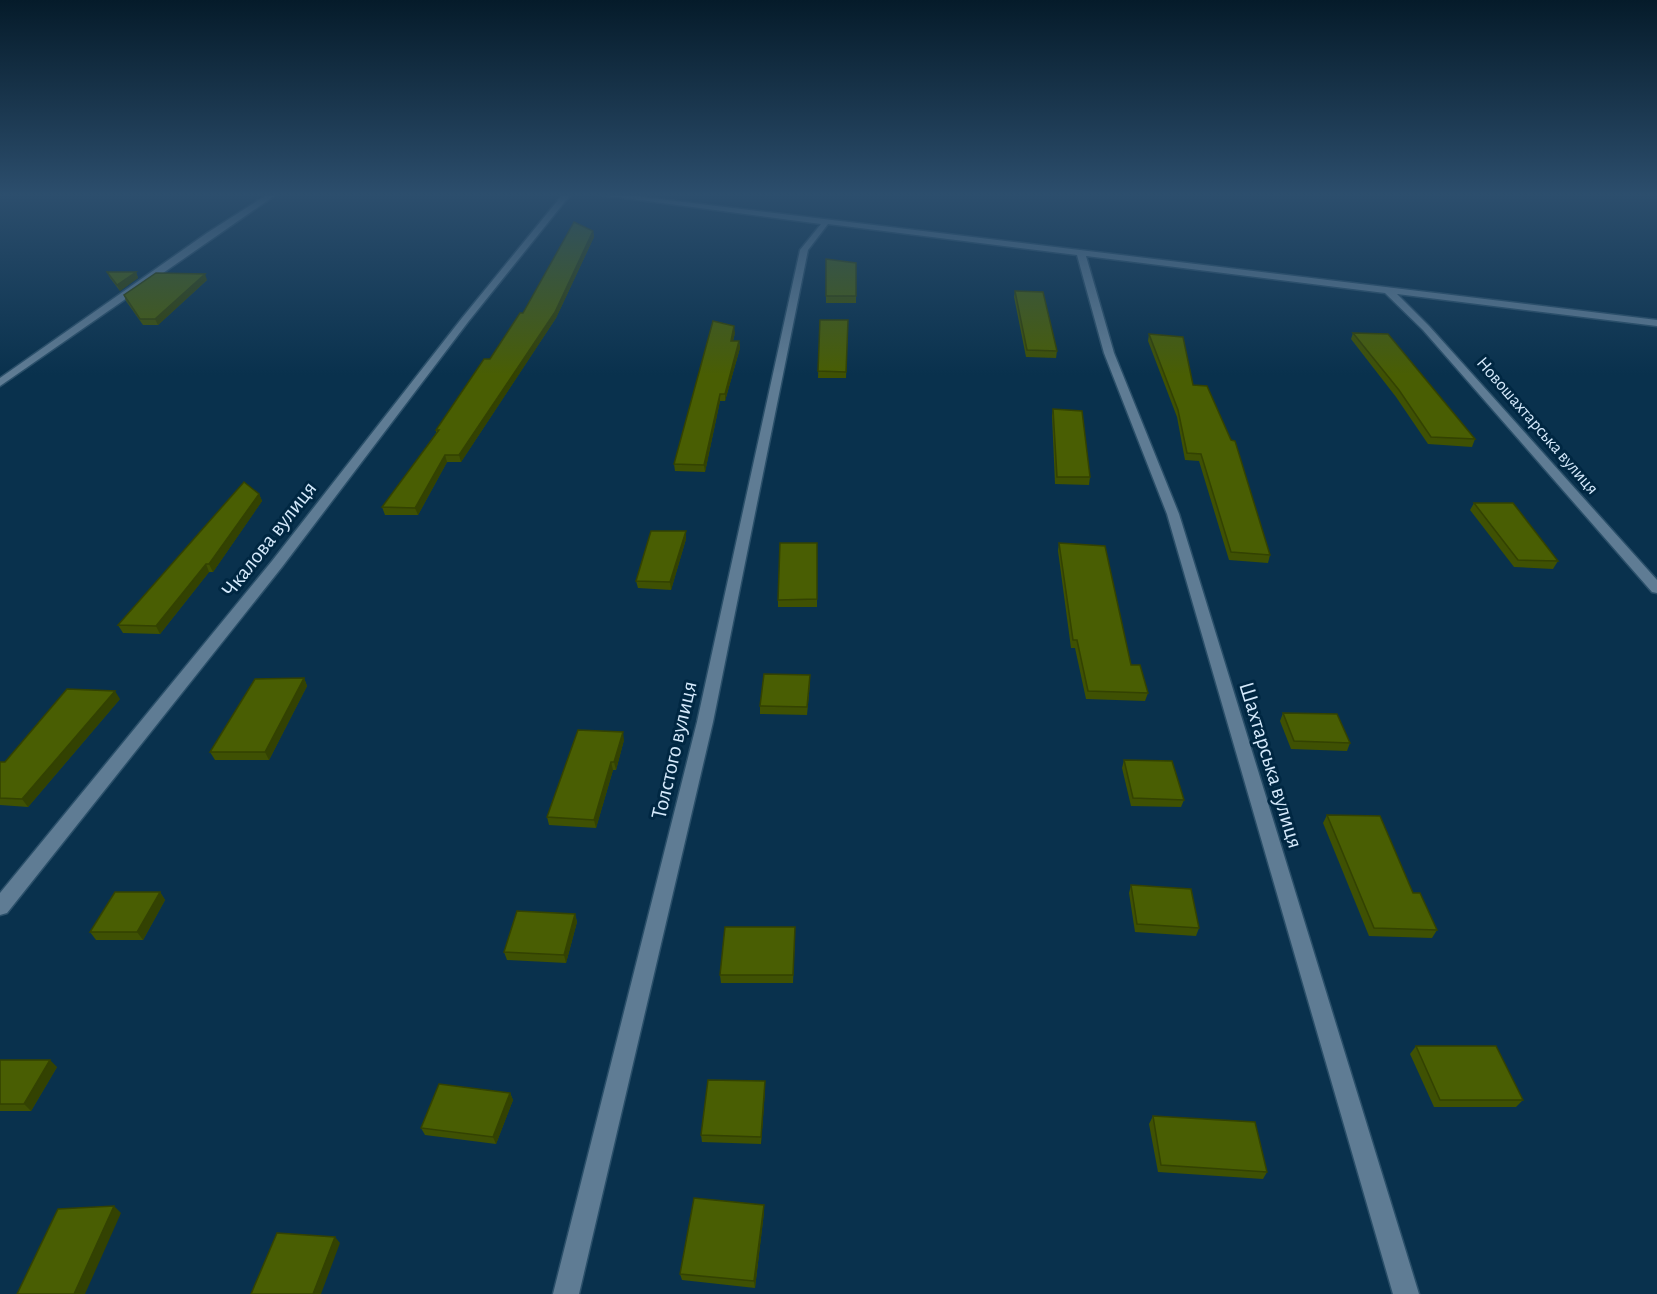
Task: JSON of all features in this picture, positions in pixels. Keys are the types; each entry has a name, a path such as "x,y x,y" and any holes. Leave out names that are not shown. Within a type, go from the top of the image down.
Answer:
{"street":[{"path":"0,383 182,254"},
{"name":"Чкалова вулиця","path":"0,907 277,564 519,254"},
{"name":"Толстого вулиця","path":"566,1294 705,722 803,254"},
{"name":"Шахтарська вулиця","path":"1081,254 1086,278 1125,398 1173,514 1406,1294"},
{"path":"1084,254 1657,323"},
{"name":"Новошахтарська вулиця","path":"1387,289 1426,327 1657,588"}],"building":[{"path":"556,254 582,254 555,312 459,455 445,455 415,508 382,507 439,430 436,430 484,359 490,359 520,313 523,313"},
{"path":"826,259 856,263 856,296 826,296"},
{"path":"107,272 136,272 117,285"},
{"path":"156,273 205,274 155,319 140,319 124,295"},
{"path":"1015,291 1043,292 1057,351 1027,350"},
{"path":"820,320 848,320 846,372 818,371"},
{"path":"713,321 734,326 731,341 739,341 725,394 720,394 704,465 674,464"},
{"path":"1353,333 1388,334 1475,439 1431,437 1399,390"},
{"path":"1149,334 1183,337 1193,385 1207,386 1231,440 1235,441 1270,555 1231,552 1201,454 1187,453 1178,410"},
{"path":"1053,409 1082,411 1090,477 1057,477"},
{"path":"244,482 259,494 209,564 206,564 156,626 118,625"},
{"path":"1474,503 1513,503 1558,561 1518,560"},
{"path":"651,531 686,531 670,582 636,581"},
{"path":"780,543 817,543 817,599 778,600"},
{"path":"1059,543 1105,546 1131,665 1140,665 1148,693 1088,691 1077,640 1073,640"},
{"path":"764,674 810,675 807,707 760,706"},
{"path":"304,678 265,752 210,752 255,679"},
{"path":"67,689 115,691 22,799 0,798 0,762 5,762"},
{"path":"1283,713 1337,714 1350,743 1294,741"},
{"path":"578,730 623,732 614,762 611,762 594,820 547,817"},
{"path":"1124,760 1172,761 1184,800 1133,798"},
{"path":"1327,815 1380,816 1413,893 1420,893 1437,930 1374,928"},
{"path":"1131,885 1191,889 1199,928 1137,924"},
{"path":"115,892 160,892 137,932 90,932"},
{"path":"517,911 575,914 564,955 504,952"},
{"path":"725,927 795,927 793,975 720,975"},
{"path":"1416,1046 1496,1046 1523,1100 1440,1100"},
{"path":"0,1060 50,1060 24,1104 0,1104"},
{"path":"708,1080 765,1081 761,1137 701,1135"},
{"path":"439,1084 510,1093 493,1137 421,1128"},
{"path":"1153,1116 1255,1122 1267,1172 1161,1165"},
{"path":"694,1198 764,1205 754,1281 680,1274"},
{"path":"114,1206 74,1294 17,1294 58,1209"},
{"path":"277,1233 335,1237 313,1294 251,1294"}]}
